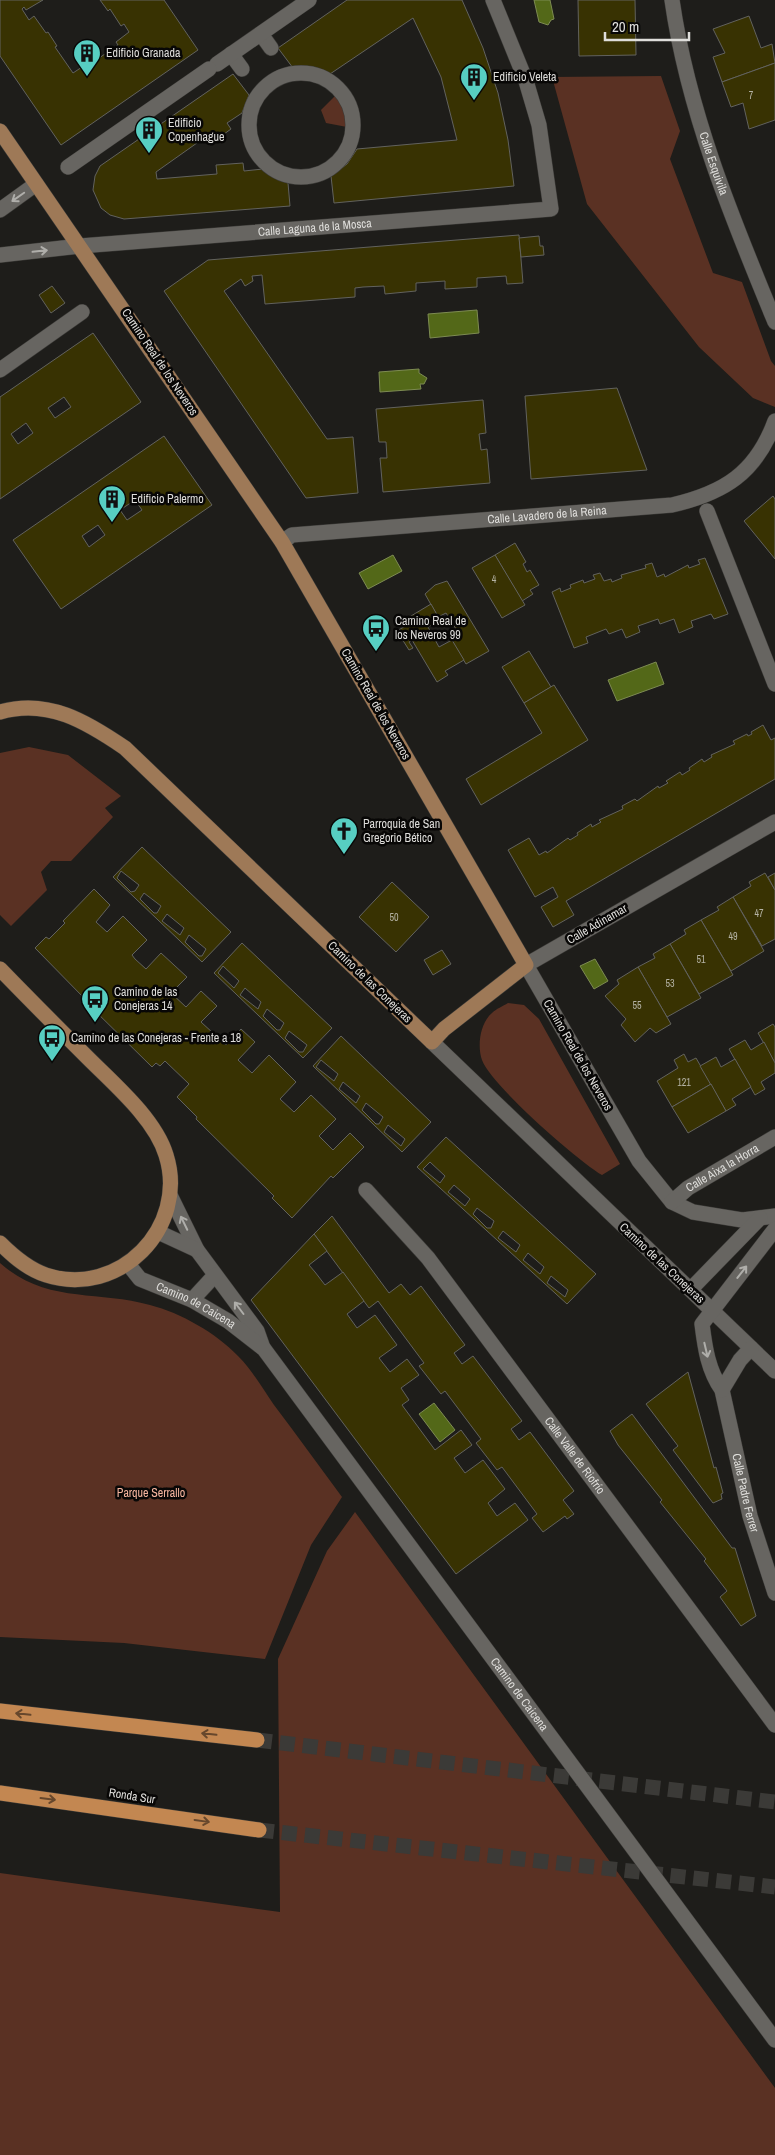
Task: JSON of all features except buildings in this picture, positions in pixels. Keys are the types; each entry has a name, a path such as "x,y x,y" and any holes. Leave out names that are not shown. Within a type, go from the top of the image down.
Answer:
{"highway":[{"path":"0,1711 257,1740"},
{"name":"Ronda Sur","path":"0,1793 259,1830"}],"main road":[{"name":"Camino Real de los Neveros","path":"0,131 282,542 526,964"},
{"name":"Camino de las Conejeras","path":"0,712 33,708 66,714 85,721 125,748 432,1042"},
{"name":"Calle Adinamar","path":"432,1042 444,1029 526,964"},
{"path":"0,969 123,1093 150,1126 166,1155 170,1195 165,1216 158,1232 145,1250 128,1264 105,1275 94,1278 59,1278 47,1275 23,1264 0,1243"}],"street":[{"path":"68,167 309,0"},
{"name":"Calle Laguna de la Mosca","path":"0,255 80,246 551,209 539,126 526,81 493,0"},
{"name":"Calle Esquivila","path":"672,0 678,44 706,144 775,322"},
{"path":"261,34 271,48"},
{"path":"231,54 242,69"},
{"path":"305,73 322,78 336,86 346,100 352,116 352,134 347,149 338,162 317,174 294,176 279,172 266,164 256,152 250,139 248,125 256,97 265,87 289,74 305,73"},
{"path":"0,210 36,184"},
{"path":"0,370 82,312"},
{"name":"Calle Lavadero de la Reina","path":"282,542 292,535 672,505 702,498 726,487 746,468 766,444 775,421"},
{"path":"707,511 775,684"},
{"name":"Calle Adinamar","path":"526,964 775,822"},
{"name":"Camino Real de los Neveros","path":"526,964 640,1162 672,1202 693,1212 742,1220 768,1217"},
{"name":"Camino de las Conejeras","path":"432,1042 712,1310"},
{"name":"Calle Aixa la Horra","path":"672,1202 688,1188 775,1137"},
{"name":"Calle Valle de Riofrío","path":"366,1190 428,1258 775,1725"},
{"name":"Camino de Caicena","path":"170,1195 197,1250 257,1331 264,1349 775,2040"},
{"path":"691,1289 768,1217"},
{"path":"775,1229 712,1310 775,1371"},
{"name":"Camino de Caicena","path":"158,1232 197,1250"},
{"name":"Camino de Caicena","path":"128,1264 140,1279 192,1300 228,1321 264,1349"},
{"path":"192,1300 215,1275"},
{"name":"Calle Padre Ferrer","path":"712,1310 702,1324 704,1346 713,1377 722,1390 750,1516 775,1593"},
{"path":"722,1390 740,1360 751,1348"}],"green space":[{"path":"661,76 680,131 670,159 713,273 742,282 771,361 775,366 775,407 753,398 699,347 587,204 552,77"},
{"path":"336,95 343,107 347,127 326,123 321,110"},
{"path":"29,747 68,755 121,796 105,808 113,817 71,861 51,861 41,872 47,890 11,926 0,915 0,753"},
{"path":"508,1003 524,1005 539,1019 620,1164 602,1175 590,1167 536,1122 501,1087 489,1072 482,1060 480,1048 482,1029 492,1013"},
{"name":"Parque Serrallo","path":"0,1263 17,1276 35,1285 72,1294 150,1305 174,1313 209,1332 238,1356 248,1367 342,1497 311,1545 265,1659 124,1643 0,1637"},
{"path":"355,1512 775,2088 775,2155 0,2155 0,1873 280,1912 278,1659 327,1551"}],"shaded area":[{"path":"534,0 550,0 554,19 548,25 539,22"},
{"path":"477,310 479,333 430,338 428,314"},
{"path":"419,369 419,373 427,378 424,384 420,384 421,389 380,392 379,372"},
{"path":"393,555 402,571 368,589 359,573"},
{"path":"656,662 664,684 617,701 608,680"},
{"path":"595,959 608,981 594,989 580,966"},
{"path":"434,1403 455,1430 440,1442 419,1414"}],"tunnel":[{"path":"257,1740 775,1802"},
{"path":"259,1830 775,1887"}],"place":[{"name":"Edificio Granada","path":"87,77"},
{"name":"Edificio Veleta","path":"474,101"},
{"name":"Edificio Copenhague","path":"149,154"},
{"name":"Edificio Palermo","path":"112,523"},
{"name":"Camino Real de los Neveros 99","path":"376,652"},
{"name":"Parroquia de San Gregorio Bético","path":"344,855"},
{"name":"Camino de las Conejeras 14","path":"95,1023"},
{"name":"Camino de las Conejeras - Frente a 18","path":"52,1062"}]}
